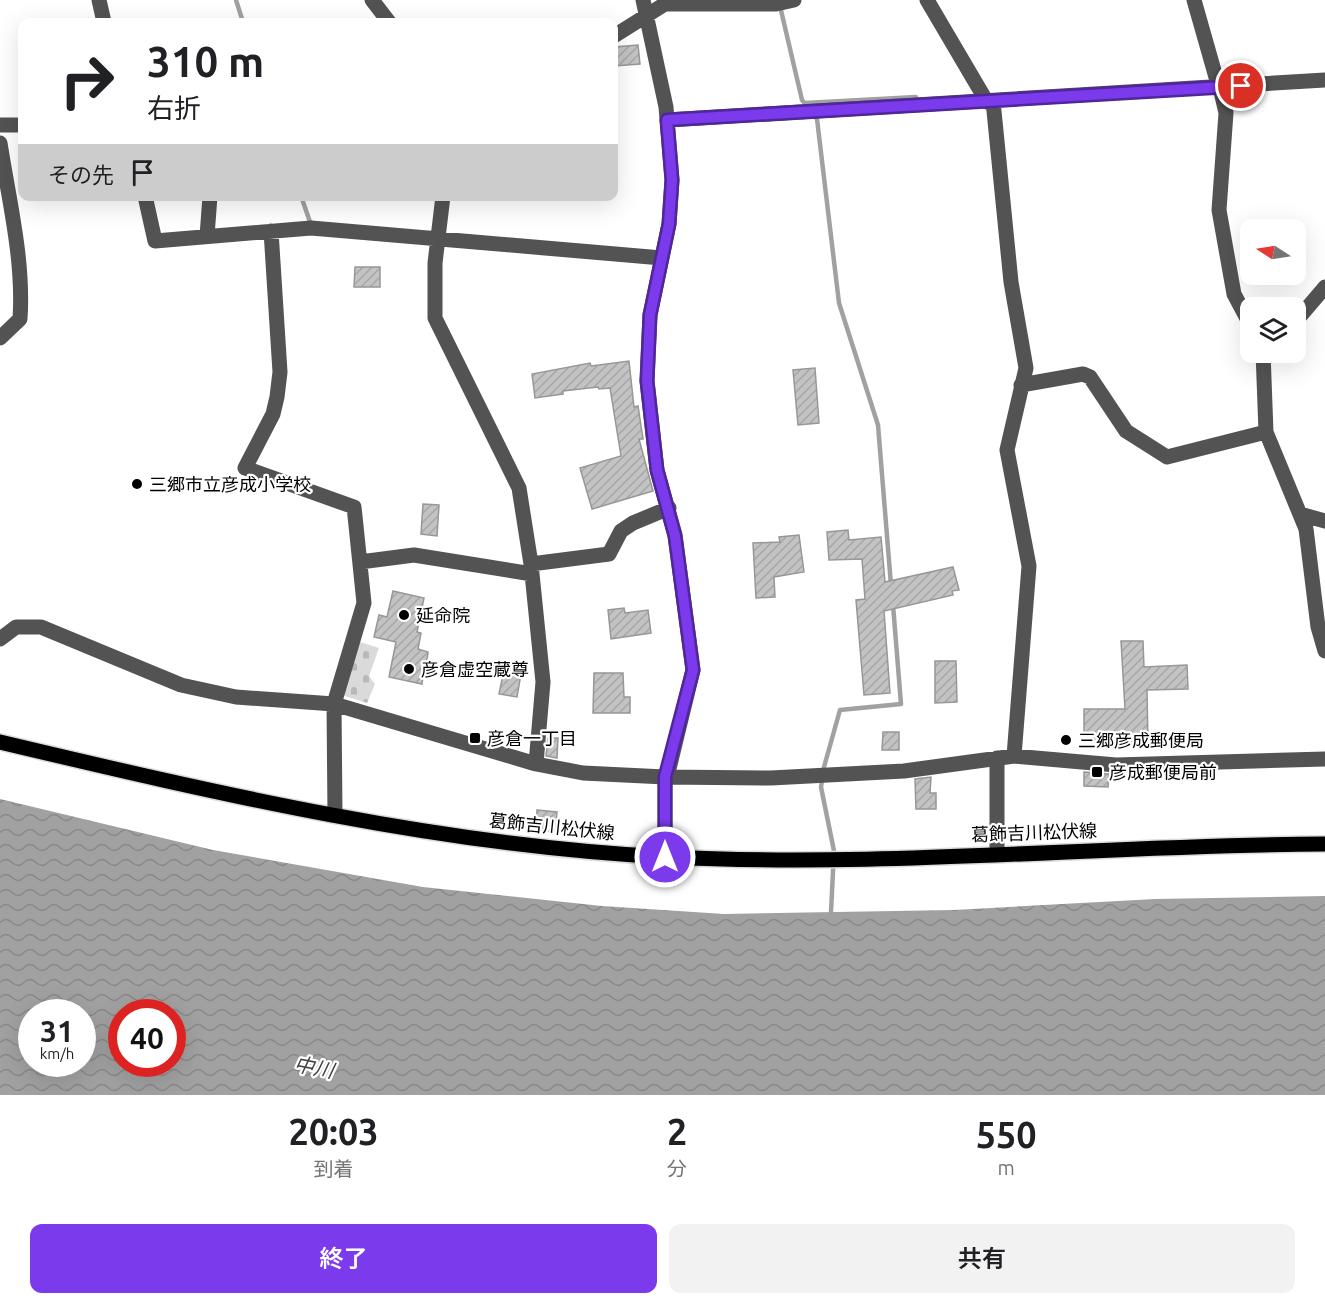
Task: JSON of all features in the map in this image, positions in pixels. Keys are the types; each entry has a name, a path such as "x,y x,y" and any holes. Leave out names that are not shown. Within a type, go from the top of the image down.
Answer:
{"main road":[{"name":"葛飾吉川松伏線","path":"0,742 261,803 493,840 665,857 826,859 1230,844 1325,844"}],"street":[{"path":"99,0 103,18"},
{"path":"372,0 386,18"},
{"path":"618,32 645,7 665,4 776,4 794,0"},
{"path":"927,0 990,102 1011,282 1026,368 1007,450 1029,566 1014,756"},
{"path":"1194,0 1226,113 1219,210 1234,294 1240,305"},
{"path":"645,7 667,120 672,180 669,224 650,315 647,381 657,470 669,508 693,670 666,777 665,857"},
{"path":"667,120 1325,80"},
{"path":"0,125 18,125"},
{"path":"0,143 20,262 21,300 20,319 0,338"},
{"path":"145,201 155,241 311,228 662,258"},
{"path":"207,236 210,201"},
{"path":"442,201 435,263 436,325 519,488 532,569 543,682 536,764"},
{"path":"271,231 280,372 273,414 245,468 354,507 363,613 334,704 335,815"},
{"path":"1306,309 1325,287"},
{"path":"1263,363 1266,432 1306,529 1318,627 1325,651"},
{"path":"1022,386 1083,374 1090,377 1126,431 1167,457 1266,432"},
{"path":"360,562 414,555 532,569 609,554 621,531 669,508"},
{"path":"1300,514 1325,521"},
{"path":"0,639 16,627 41,627 181,685 236,697 334,704 536,764 583,773 771,778 851,775 1014,756 1126,766 1325,759"},
{"path":"997,758 997,853"}],"green space":[{"path":"360,642 379,648 369,676 375,684 367,703 345,696 343,693"}],"water":[{"name":"中川","path":"0,799 213,850 423,887 602,906 724,914 954,910 1155,899 1325,896 1325,1095 0,1095"}],"building":[{"path":"638,45 640,64 618,66 618,47"},
{"path":"355,267 380,267 380,287 354,287"},
{"path":"629,361 634,407 638,406 643,439 639,439 653,491 592,509 580,468 621,456 610,388 563,391 563,394 535,398 532,374 590,363 591,366"},
{"path":"815,368 819,423 798,425 793,370"},
{"path":"423,504 439,505 437,536 421,534"},
{"path":"848,530 849,540 881,537 885,582 953,567 959,590 952,591 953,595 884,611 890,693 864,695 856,600 865,599 862,559 829,560 827,532"},
{"path":"799,535 804,572 774,577 775,597 756,598 753,543 780,542 779,537"},
{"path":"393,591 424,598 417,632 421,633 418,649 428,652 427,660 432,661 429,677 423,676 422,684 389,677 396,642 374,637 379,615 387,617"},
{"path":"624,608 625,613 648,610 651,633 611,639 608,610"},
{"path":"1121,641 1143,641 1144,667 1187,665 1188,689 1147,690 1148,744 1125,745 1125,741 1084,741 1084,709 1125,709"},
{"path":"935,661 956,661 957,702 935,703"},
{"path":"504,670 521,674 517,697 499,694"},
{"path":"594,673 623,673 624,697 630,697 630,713 593,713"},
{"path":"883,732 899,732 899,750 882,750"},
{"path":"548,738 558,738 557,758 546,756"},
{"path":"1084,772 1109,774 1108,787 1084,786"},
{"path":"931,777 930,793 936,793 936,809 916,809 915,779"},
{"path":"537,810 557,812 555,832 536,830"}],"waterway":[{"path":"236,0 242,18"},
{"path":"780,6 802,100 808,107"},
{"path":"805,103 916,97"},
{"path":"813,114 817,119 839,303 878,425 891,585"},
{"path":"303,201 310,222"},
{"path":"831,912 834,851 821,787 824,767 840,710 901,704 893,605"}],"place":[{"name":"三郷市立彦成小学校","path":"137,484"},
{"name":"延命院","path":"404,615"},
{"name":"彦倉虚空蔵尊","path":"409,669"},
{"name":"彦倉一丁目","path":"475,738"},
{"name":"三郷彦成郵便局","path":"1066,740"},
{"name":"彦成郵便局前","path":"1097,772"}],"route":[{"path":"665,857 665,777 667,777 693,670 675,536 657,470 647,381 650,315 669,224 672,180 667,120 1241,86"}]}
